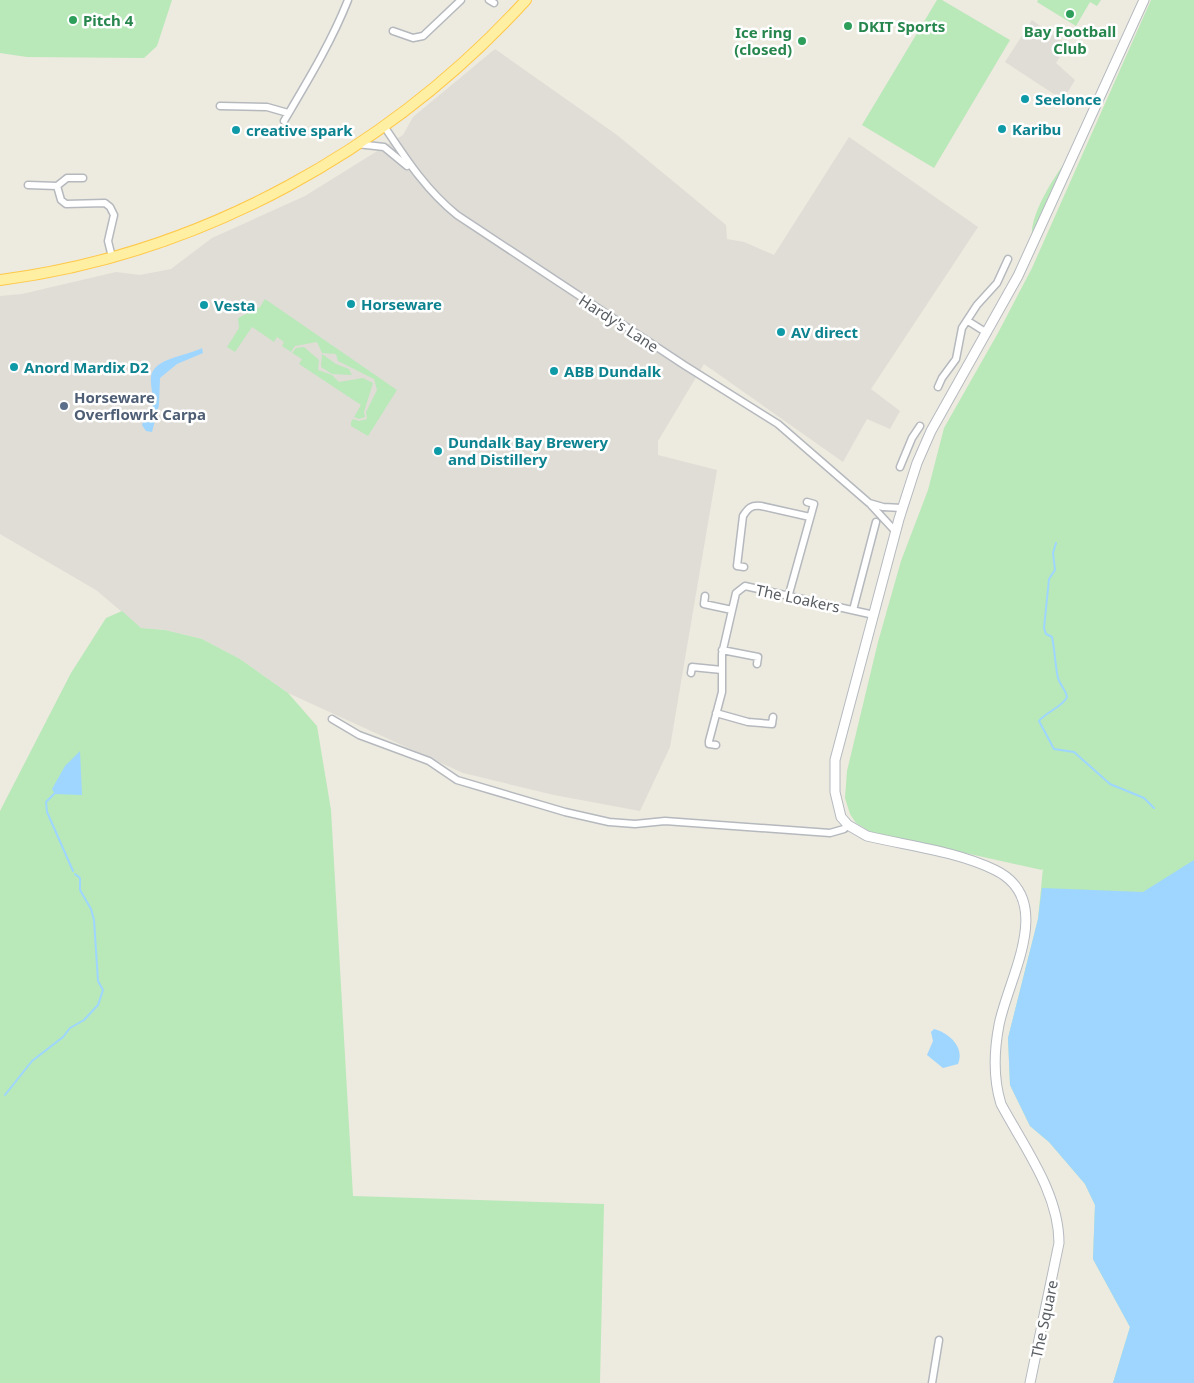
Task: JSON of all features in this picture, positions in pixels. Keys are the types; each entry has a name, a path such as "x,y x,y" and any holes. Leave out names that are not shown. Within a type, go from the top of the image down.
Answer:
{"main road":[{"path":"0,280 68,268 112,257 190,231 254,204 302,179 384,126 434,89 526,0"},
{"path":"848,825 838,806 834,777 836,760 902,508 919,457 931,431 987,333 1030,251 1144,0"},
{"name":"The Square","path":"848,825 867,836 982,864 1008,877 1018,888 1026,915 1025,934 999,1025 995,1060 996,1089 1001,1104 1040,1176 1056,1211 1059,1225 1057,1254 1030,1383"}],"street":[{"path":"284,121 340,21 348,0"},
{"path":"393,31 413,38 423,36 461,0"},
{"path":"220,106 267,107 288,113"},
{"name":"Hardy's Lane","path":"384,126 416,174"},
{"name":"Hardy's Lane","path":"357,144 384,147 416,174 442,203 501,245 778,424 869,502 883,508 902,508"},
{"path":"28,185 56,186 67,178 83,178"},
{"path":"56,186 61,200 66,204 104,203 113,211 108,241 112,257"},
{"path":"938,387 942,378 953,365 960,344 960,332 977,305 997,283 1008,259"},
{"path":"968,321 987,333"},
{"path":"900,467 920,426"},
{"path":"908,450 919,457"},
{"path":"789,594 814,504 807,502"},
{"path":"869,502 896,532"},
{"path":"744,567 737,566 744,516 748,509 753,506 761,506 810,517"},
{"path":"853,610 876,522"},
{"name":"The Loakers","path":"716,745 709,744 722,692 722,650 736,593 745,586 789,594 874,615"},
{"path":"705,596 704,604 732,610"},
{"path":"722,650 758,657 757,664"},
{"path":"691,673 692,667 722,670"},
{"path":"716,713 740,720 772,724 773,717"},
{"path":"332,719 360,735 440,766 457,780 565,812 609,822 635,824 664,821 830,833 848,825"},
{"path":"932,1383 939,1340"}],"shaded area":[{"path":"1032,20 1067,45 1056,63 1075,80 1063,100 1005,62"},
{"path":"495,49 617,135 726,225 727,239 744,242 774,255 849,137 978,227 871,389 900,411 890,429 867,419 843,462 704,364 658,441 658,455 717,470 670,747 640,811 554,795 463,773 288,693 240,659 202,639 165,630 141,628 96,590 0,534 0,296 22,294 116,272 140,275 171,269 212,238 305,196 403,135 413,117"}],"green space":[{"name":"Pitch 4","path":"0,0 172,0 157,46 144,58 27,57 0,53"},
{"path":"937,0 942,0 1010,40 934,168 862,125"},
{"name":"Bay Football Club","path":"1038,0 1101,0 1097,6 1090,2 1076,26 1037,2"},
{"path":"1151,0 1194,0 1194,1383 1113,1383 1130,1327 1093,1259 1095,1205 1085,1184 1049,1142 1030,1126 1010,1085 1008,1038 1038,919 1043,868 1042,870 871,832 856,823 850,814 845,798 847,771 878,642 901,561 928,490 944,428 998,333 1032,268"},
{"path":"1064,164 1032,236 1034,219 1038,209"},
{"path":"265,299 397,390 368,436 351,426 351,422 353,419 359,421 367,419 366,412 377,390 374,379 338,361 336,354 322,353 317,342 295,346 291,352 282,346 284,342 277,337 274,342 252,327 235,352 227,347 239,328 238,318 260,307"},
{"path":"304,347 319,360 318,370 332,375 339,382 363,378 373,383 364,412 365,417 359,419 354,417 361,405 299,364 302,359 292,353 296,348"},
{"path":"322,354 336,364 349,369 352,375 332,374 321,367"},
{"path":"122,611 141,628 165,630 202,639 240,659 288,693 317,726 331,810 353,1196 604,1204 600,1383 0,1383 0,811 71,673 106,618"}],"water":[{"path":"202,348 203,353 177,364 160,378 159,405 152,432 146,431 142,425 152,409 151,377 153,371 172,358"},
{"path":"80,751 82,795 55,794 52,789 65,766"},
{"path":"1194,860 1194,1383 1113,1383 1130,1327 1093,1259 1095,1205 1085,1184 1049,1142 1030,1126 1010,1085 1008,1038 1038,919 1042,888 1143,892"},
{"path":"934,1029 950,1037 954,1042 959,1052 958,1064 943,1068 927,1055 933,1041 931,1032"}],"waterway":[{"path":"1056,543 1053,553 1055,570 1049,579 1044,628 1046,634 1052,637 1058,678 1067,697 1039,721 1054,749 1074,752 1110,784 1144,798 1154,808"},
{"path":"56,792 46,802 47,812 73,871"},
{"path":"5,1095 32,1061 63,1037 70,1028 84,1020 98,1005 103,990 98,981 94,920 91,909 80,890 80,878 75,874"}],"place":[{"name":"Bay Football Club","path":"1070,14"},
{"name":"Pitch 4","path":"73,20"},
{"name":"DKIT Sports","path":"848,26"},
{"name":"Ice ring (closed)","path":"802,41"},
{"name":"Seelonce","path":"1025,99"},
{"name":"Karibu","path":"1002,129"},
{"name":"creative spark","path":"236,130"},
{"name":"Horseware","path":"351,304"},
{"name":"Vesta","path":"204,305"},
{"name":"AV direct","path":"781,332"},
{"name":"Anord Mardix D2","path":"14,367"},
{"name":"ABB Dundalk","path":"554,371"},
{"name":"Horseware Overflowrk Carpa","path":"64,406"},
{"name":"Dundalk Bay Brewery and Distillery","path":"438,451"}]}
